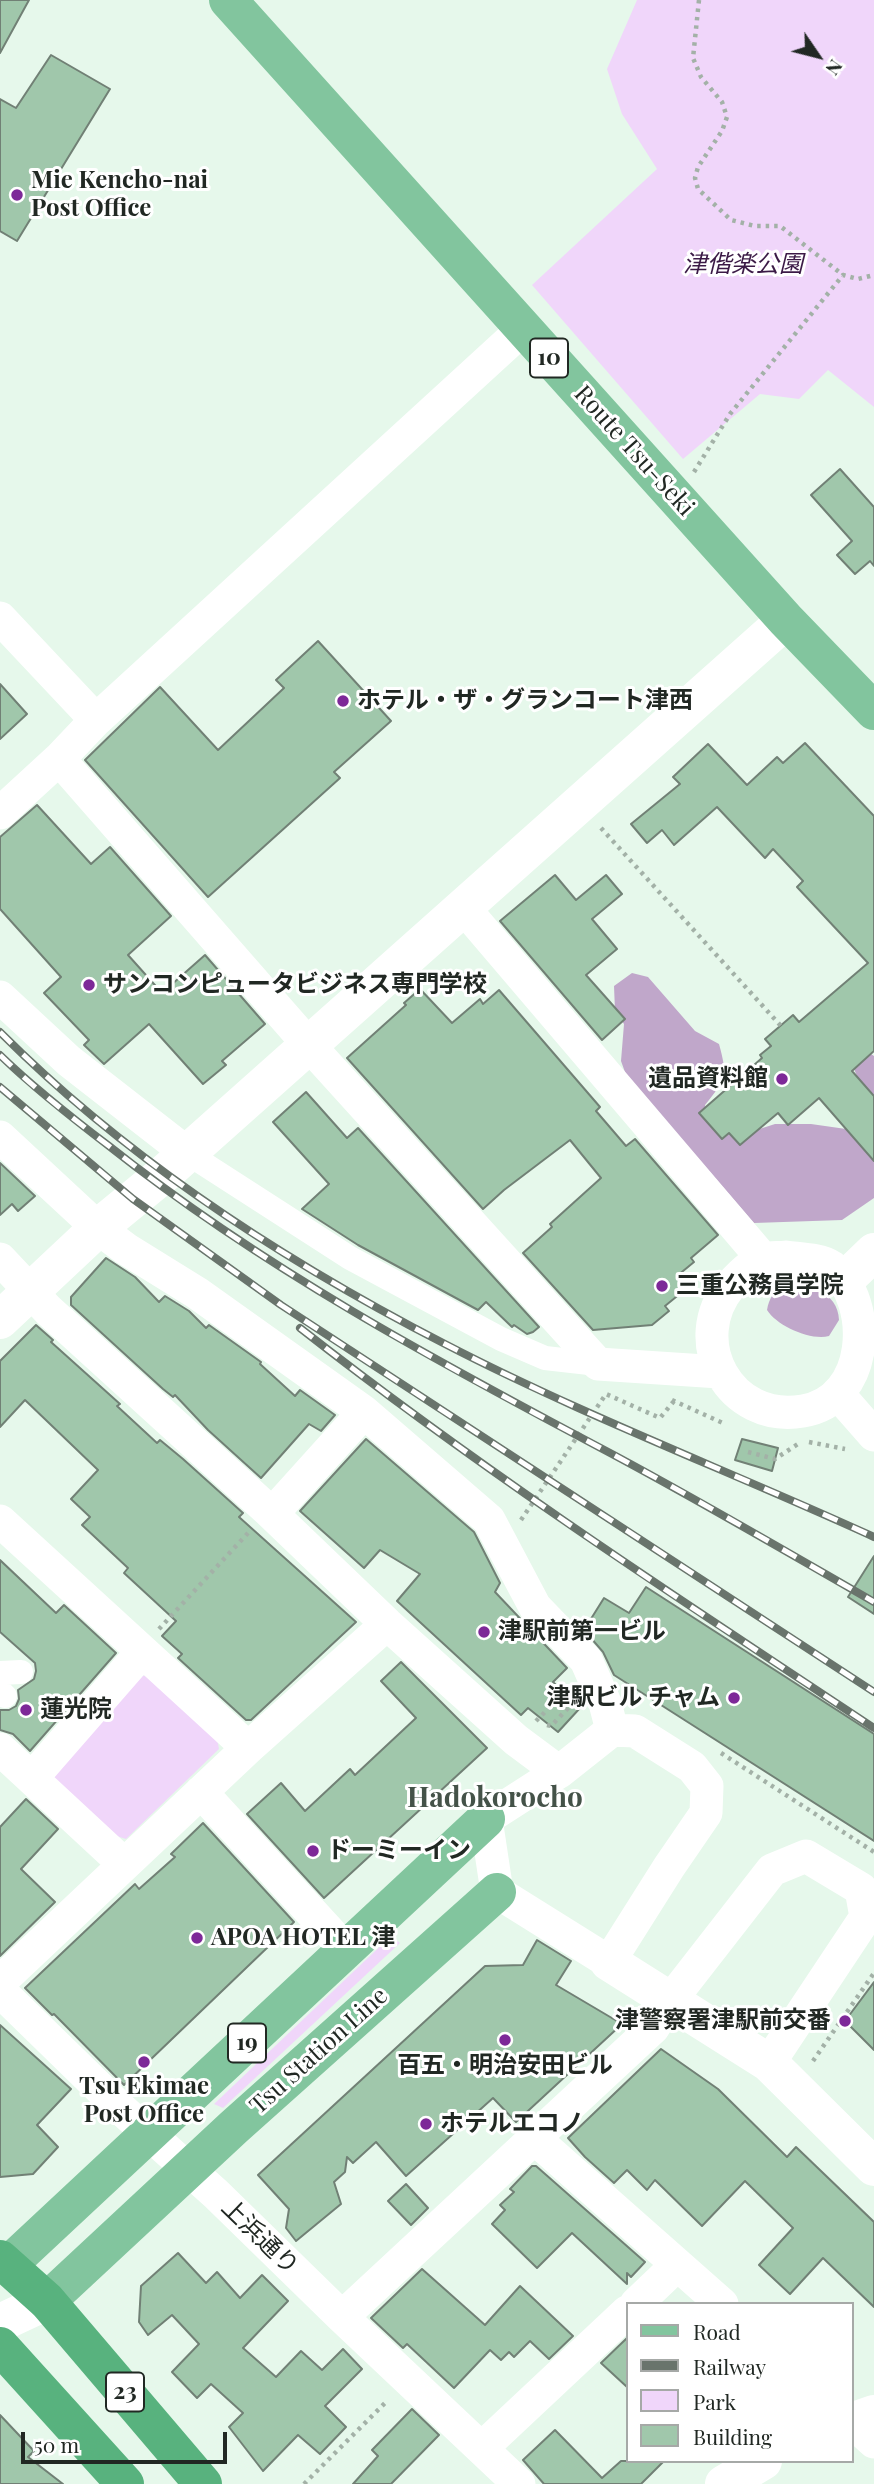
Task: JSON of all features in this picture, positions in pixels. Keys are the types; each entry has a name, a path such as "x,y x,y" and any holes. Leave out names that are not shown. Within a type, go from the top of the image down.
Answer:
{"highway":[{"name":"23","path":"2,2271 47,2301 203,2484"},
{"name":"23","path":"0,2346 118,2481"}],"main road":[{"name":"Route Tsu-Seki","path":"228,0 786,620 874,711"},
{"name":"19","path":"2,2271 486,1819"},
{"name":"Tsu Station Line","path":"47,2301 188,2170 497,1892"}],"street":[{"path":"0,813 59,759 96,720 523,329"},
{"path":"0,618 96,720"},
{"path":"0,1320 98,1228 187,1153 786,620"},
{"path":"59,759 308,1044 598,1364"},
{"path":"463,907 763,1259"},
{"path":"0,997 69,1061 187,1153 350,1258 501,1339 545,1358 720,1372"},
{"path":"0,1137 98,1228 126,1249 197,1293 364,1412 489,1520 536,1607 586,1660 605,1703 612,1730"},
{"path":"847,1278 874,1252"},
{"path":"786,1257 829,1265 847,1278 858,1294 864,1315 866,1340 861,1364 847,1386 838,1394 828,1402 805,1411 780,1413 756,1406 735,1392 720,1372 712,1347 712,1321 722,1296 738,1276 763,1259 786,1257"},
{"path":"0,1259 29,1291 270,1512 387,1624 516,1740 559,1772"},
{"path":"838,1394 874,1435"},
{"path":"270,1512 364,1412"},
{"path":"0,1521 248,1748"},
{"path":"0,1982 248,1748 387,1624"},
{"path":"33,1777 142,1652"},
{"path":"609,1962 706,1813 707,1786 692,1767 635,1731 612,1730 559,1772 486,1819 497,1892 769,2063 874,2167"},
{"path":"0,1749 124,1864"},
{"path":"201,1792 346,1950"},
{"path":"342,2317 653,2028 670,2001 772,1870 806,1856 861,1889 866,1917 769,2063"},
{"name":"上浜通り","path":"0,1991 519,2484"},
{"path":"533,2137 720,2302"},
{"path":"638,2302 677,2265"},
{"path":"0,2323 47,2301"},
{"path":"482,2448 626,2313"},
{"path":"853,2420 874,2414"},
{"path":"853,2423 874,2442"},
{"path":"724,2484 759,2463"}],"path":[{"path":"699,0 693,58 701,77 722,102 727,117 722,131 698,167 695,178 698,189 731,220 755,226 780,226 843,275 858,279 874,275"},
{"path":"677,498 730,414 843,275"},
{"path":"580,803 781,1026"},
{"path":"520,1521 606,1394 660,1418 674,1401"},
{"path":"748,1452 775,1459 803,1441"},
{"path":"142,1652 150,1638 270,1512"},
{"path":"551,1727 574,1702"},
{"path":"808,2068 874,1973"},
{"path":"304,2484 408,2379"}],"green space":[{"name":"津偕楽公園","path":"637,0 874,0 874,407 828,370 799,399 760,394 683,459 532,285 657,169 622,114 607,69"},
{"path":"134,1675 148,1676 217,1738 219,1749 126,1839 113,1835 51,1780"},
{"path":"391,1936 400,1943 223,2108 214,2104"}],"shaded area":[{"path":"632,973 648,977 695,1031 719,1044 724,1064 723,1077 705,1105 706,1111 728,1133 738,1136 775,1124 811,1124 846,1129 863,1092 853,1066 868,1052 874,1056 874,1198 842,1220 754,1223 626,1075 621,1061 624,1024 615,1011 614,986"},
{"path":"784,1285 812,1288 833,1302 839,1320 829,1336 813,1336 795,1331 772,1316 767,1310 769,1302 775,1292"}],"building":[{"path":"0,0 29,0 0,53"},
{"path":"51,55 110,89 17,241 0,231 0,99 16,108"},
{"path":"840,469 874,507 874,566 870,561 855,574 837,555 852,541 811,495"},
{"path":"318,641 391,721 334,772 340,778 208,897 85,760 160,687 218,750 284,688 276,680"},
{"path":"0,684 27,714 0,739"},
{"path":"805,743 874,816 874,1051 852,1071 874,1096 874,1161 819,1098 788,1125 778,1113 740,1145 729,1133 722,1139 699,1113 762,1058 760,1055 771,1046 765,1039 793,1015 799,1022 868,963 797,887 803,881 773,849 765,858 717,807 674,845 662,830 647,843 631,824 680,784 673,777 708,744 747,785 777,757 783,763"},
{"path":"37,805 91,864 110,847 171,916 128,955 162,993 205,955 265,1024 222,1061 226,1065 203,1084 149,1024 104,1064 84,1045 89,1040 44,993 61,977 0,909 0,837"},
{"path":"555,875 576,900 606,875 622,894 592,919 617,949 586,975 625,1019 602,1040 500,921"},
{"path":"420,989 452,1023 480,999 483,1004 499,990 600,1107 596,1111 626,1146 635,1139 718,1235 691,1258 694,1262 677,1276 687,1288 665,1306 669,1311 652,1325 593,1330 523,1253 552,1227 550,1224 601,1178 570,1140 483,1209 347,1058"},
{"path":"306,1092 347,1138 358,1128 539,1327 527,1334 514,1325 512,1327 486,1302 478,1310 358,1245 302,1209 329,1184 273,1122"},
{"path":"0,1163 35,1196 18,1211 12,1204 0,1215"},
{"path":"106,1258 135,1277 159,1302 165,1296 189,1311 206,1328 209,1325 261,1362 260,1364 295,1396 300,1390 335,1415 321,1431 309,1424 261,1478 208,1430 175,1395 173,1397 163,1389 71,1305 71,1297"},
{"path":"36,1325 53,1340 51,1342 120,1404 117,1406 157,1443 160,1440 183,1459 243,1513 239,1517 356,1622 251,1720 246,1720 178,1658 182,1654 162,1636 176,1621 124,1573 128,1568 82,1525 90,1517 71,1499 98,1470 25,1400 0,1427 0,1361"},
{"path":"366,1439 474,1532 500,1583 495,1592 567,1668 553,1682 580,1708 558,1732 528,1708 521,1715 397,1601 420,1574 380,1550 364,1568 300,1511"},
{"path":"742,1439 778,1448 772,1471 735,1460"},
{"path":"874,1556 874,1614 848,1597"},
{"path":"0,1560 56,1613 64,1605 116,1653 30,1751 13,1734 0,1730 0,1710 9,1710 16,1706 19,1699 18,1690 34,1679 36,1671 35,1663 0,1632"},
{"name":"津駅ビル チャム","path":"646,1587 874,1734 874,1841 614,1675 603,1652 584,1630 604,1598 629,1613"},
{"path":"401,1662 487,1748 324,1898 247,1814 281,1783 305,1811 350,1769 355,1775 416,1718 381,1681"},
{"path":"26,1799 58,1829 21,1869 55,1902 0,1956 0,1827"},
{"path":"203,1823 294,1922 124,2085 25,1988 135,1884 139,1889 175,1857 171,1854"},
{"path":"537,1940 571,1961 556,1985 622,2024 516,2122 493,2098 406,2176 376,2142 353,2163 347,2157 345,2172 334,2182 341,2204 296,2241 286,2228 289,2209 258,2175 485,1966 523,1965"},
{"path":"874,1982 874,2050 845,2021"},
{"path":"0,2025 71,2089 37,2125 58,2147 33,2174 0,2177"},
{"path":"661,2049 718,2089 787,2157 796,2147 874,2222 874,2307 823,2258 790,2294 759,2265 793,2228 745,2181 702,2226 655,2180 647,2190 627,2170 614,2183 568,2138"},
{"path":"532,2166 536,2166 645,2262 631,2277 627,2273 627,2284 572,2233 537,2268 492,2224 505,2210 500,2205 514,2192 510,2189"},
{"path":"406,2184 428,2208 411,2225 388,2201"},
{"path":"178,2253 206,2283 217,2272 240,2298 262,2275 288,2301 243,2348 276,2377 301,2351 322,2370 343,2349 362,2369 325,2406 346,2427 320,2454 298,2435 263,2471 229,2427 243,2413 211,2384 197,2398 172,2372 199,2344 172,2315 148,2335 139,2322 141,2286"},
{"path":"422,2269 485,2325 520,2286 573,2336 549,2359 530,2341 514,2357 509,2352 501,2360 490,2350 454,2388 407,2344 403,2348 371,2318"},
{"path":"626,2339 626,2386 601,2363"},
{"path":"412,2409 439,2435 391,2484 353,2484 378,2456 372,2450"},
{"path":"0,2415 34,2451 28,2457 63,2484 0,2484"},
{"path":"555,2430 602,2478 621,2461 662,2463 641,2484 544,2484 523,2460"}],"railway":[{"path":"0,1032 49,1079 155,1165 267,1243 326,1278 385,1312 498,1370 604,1420 874,1537"},
{"path":"0,1055 67,1113 168,1191 290,1273 417,1349 678,1490 874,1602"},
{"path":"0,1087 133,1199 281,1305 874,1692"},
{"path":"300,1328 511,1484 874,1728"}],"place":[{"name":"Mie Kencho-nai Post Office","path":"17,195"},
{"name":"ホテル・ザ・グランコート津西","path":"343,701"},
{"name":"サンコンピュータビジネス専門学校","path":"89,985"},
{"name":"遺品資料館","path":"782,1079"},
{"name":"三重公務員学院","path":"662,1286"},
{"name":"津駅前第一ビル","path":"484,1632"},
{"name":"津駅ビル チャム","path":"734,1698"},
{"name":"蓮光院","path":"26,1710"},
{"name":"ドーミーイン","path":"313,1851"},
{"name":"APOA HOTEL 津","path":"197,1938"},
{"name":"津警察署津駅前交番","path":"845,2021"},
{"name":"百五・明治安田ビル","path":"505,2040"},
{"name":"Tsu Ekimae Post Office","path":"144,2062"},
{"name":"ホテルエコノ","path":"426,2124"}],"district":[{"name":"Hadokorocho","path":"495,1798"}]}
